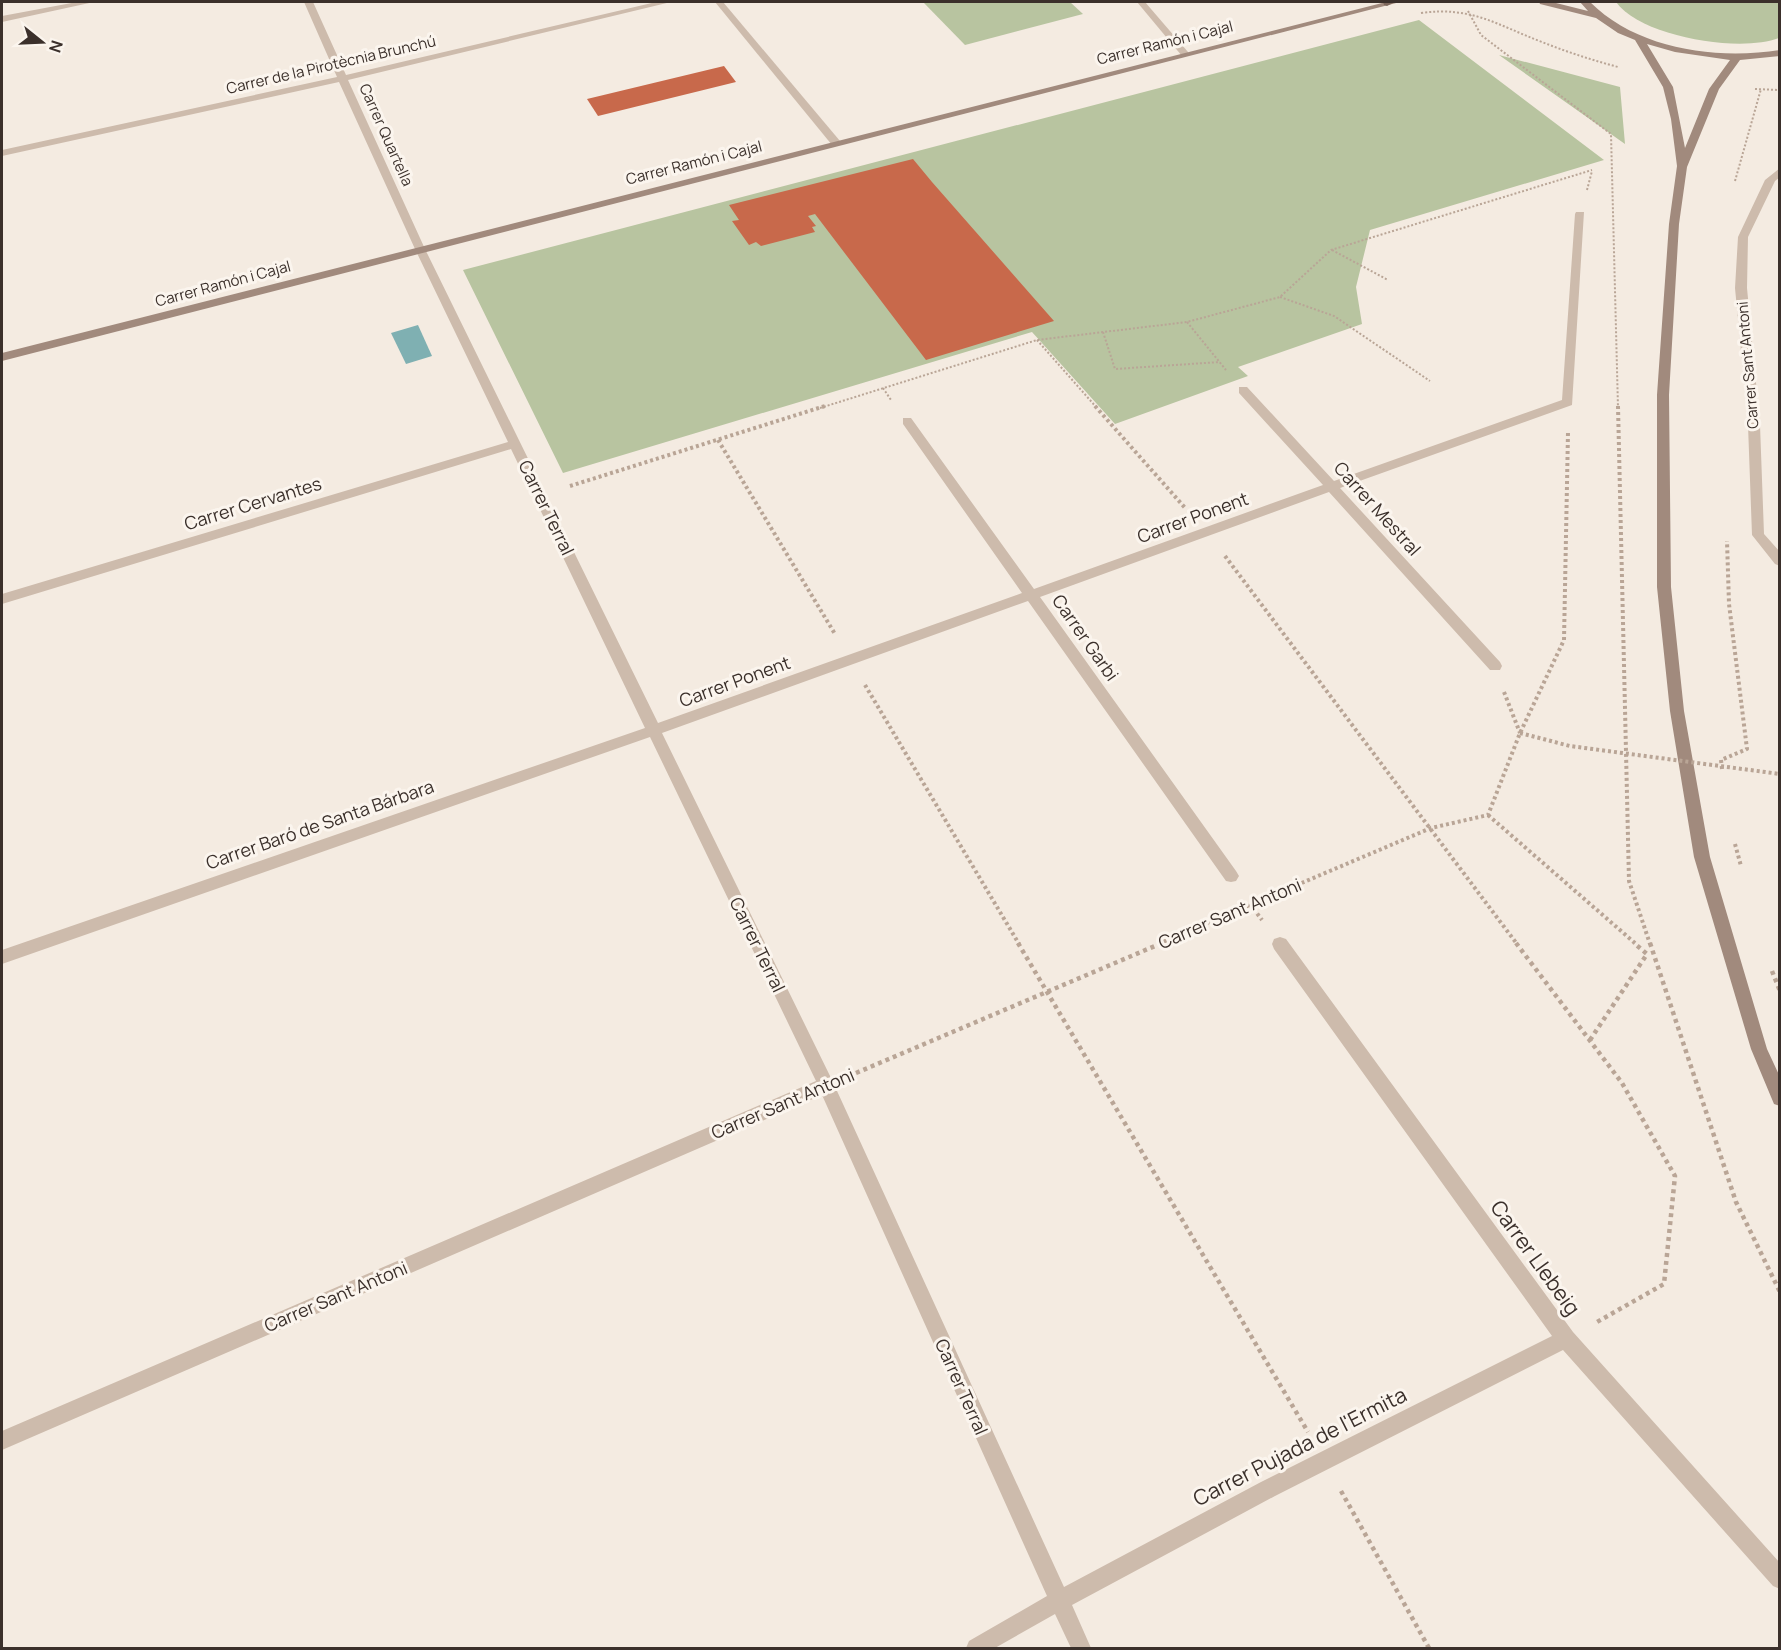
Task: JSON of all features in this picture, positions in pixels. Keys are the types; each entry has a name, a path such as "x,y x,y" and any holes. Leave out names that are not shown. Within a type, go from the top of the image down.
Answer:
{"main road":[{"name":"Carrer Ramón i Cajal","path":"2,357 1391,2"},
{"path":"1544,2 1601,17 1638,37 1669,48 1737,57 1779,53"},
{"path":"1585,2 1601,17"},
{"path":"1638,37 1668,87 1676,119 1682,167"},
{"path":"1737,57 1714,89 1682,167 1674,224 1664,395 1664,587 1675,700 1702,857 1759,1049 1779,1098"}],"street":[{"path":"2,19 89,2"},
{"name":"Carrer Quartella","path":"308,2 420,249"},
{"name":"Carrer de la Pirotècnia Brunchú","path":"2,153 344,78 666,2"},
{"path":"719,2 836,143"},
{"path":"1141,2 1185,54"},
{"name":"Carrer Sant Antoni","path":"1779,171 1770,180 1743,237 1741,288 1754,425 1758,535 1779,561"},
{"path":"1569,402 1580,214"},
{"name":"Carrer Terral","path":"420,249 541,495 652,731 826,1085 1081,1648"},
{"name":"Carrer Mestral","path":"1243,390 1495,666"},
{"name":"Carrer Ponent","path":"652,731 1569,402"},
{"name":"Carrer Garbi","path":"907,421 1231,876"},
{"name":"Carrer Cervantes","path":"2,599 515,444"},
{"name":"Carrer Baró de Santa Bárbara","path":"2,957 652,731"},
{"name":"Carrer Llebeig","path":"1280,944 1566,1339 1779,1579"},
{"name":"Carrer Sant Antoni","path":"2,1441 826,1085"},
{"name":"Carrer Pujada de l'Ermita","path":"976,1648 1058,1601 1324,1460 1566,1339"}],"path":[{"path":"1468,11 1481,34 1611,134 1629,881 1736,1202 1779,1292"},
{"path":"1755,89 1779,90"},
{"path":"541,495 1037,340 1187,322 1280,297 1331,250 1592,170"},
{"path":"1331,250 1388,280"},
{"path":"1280,297 1334,316 1430,381"},
{"path":"1187,322 1243,390"},
{"path":"1103,332 1115,369 1220,362"},
{"path":"1037,340 1206,532 1622,1083 1675,1176 1664,1284 1566,1339"},
{"path":"1569,402 1564,640 1520,733 1488,815 1647,954 1590,1040"},
{"path":"718,440 1324,1460 1429,1648"},
{"path":"1495,666 1520,733"},
{"path":"1520,733 1570,746 1779,774"},
{"name":"Carrer Sant Antoni","path":"826,1085 1431,828 1488,815"},
{"path":"1231,876 1280,944"}],"green space":[{"path":"923,2 1070,2 1083,14 965,45"},
{"path":"1616,2 1779,2 1779,38 1741,44 1692,39 1668,33 1647,24 1629,14"},
{"path":"1419,20 1604,160 1370,230 1356,287 1362,324 1238,367 1248,376 1115,424 1032,332 563,473 463,270"},
{"path":"1499,55 1620,87 1625,144 1516,67"}],"water":[{"path":"418,325 432,356 406,364 391,333"}],"building":[{"path":"724,66 736,82 598,116 587,99"},
{"path":"913,159 1054,321 926,360 815,214 808,216 816,226 812,227 815,232 761,246 756,242 749,245 732,221 739,220 729,205"}]}
